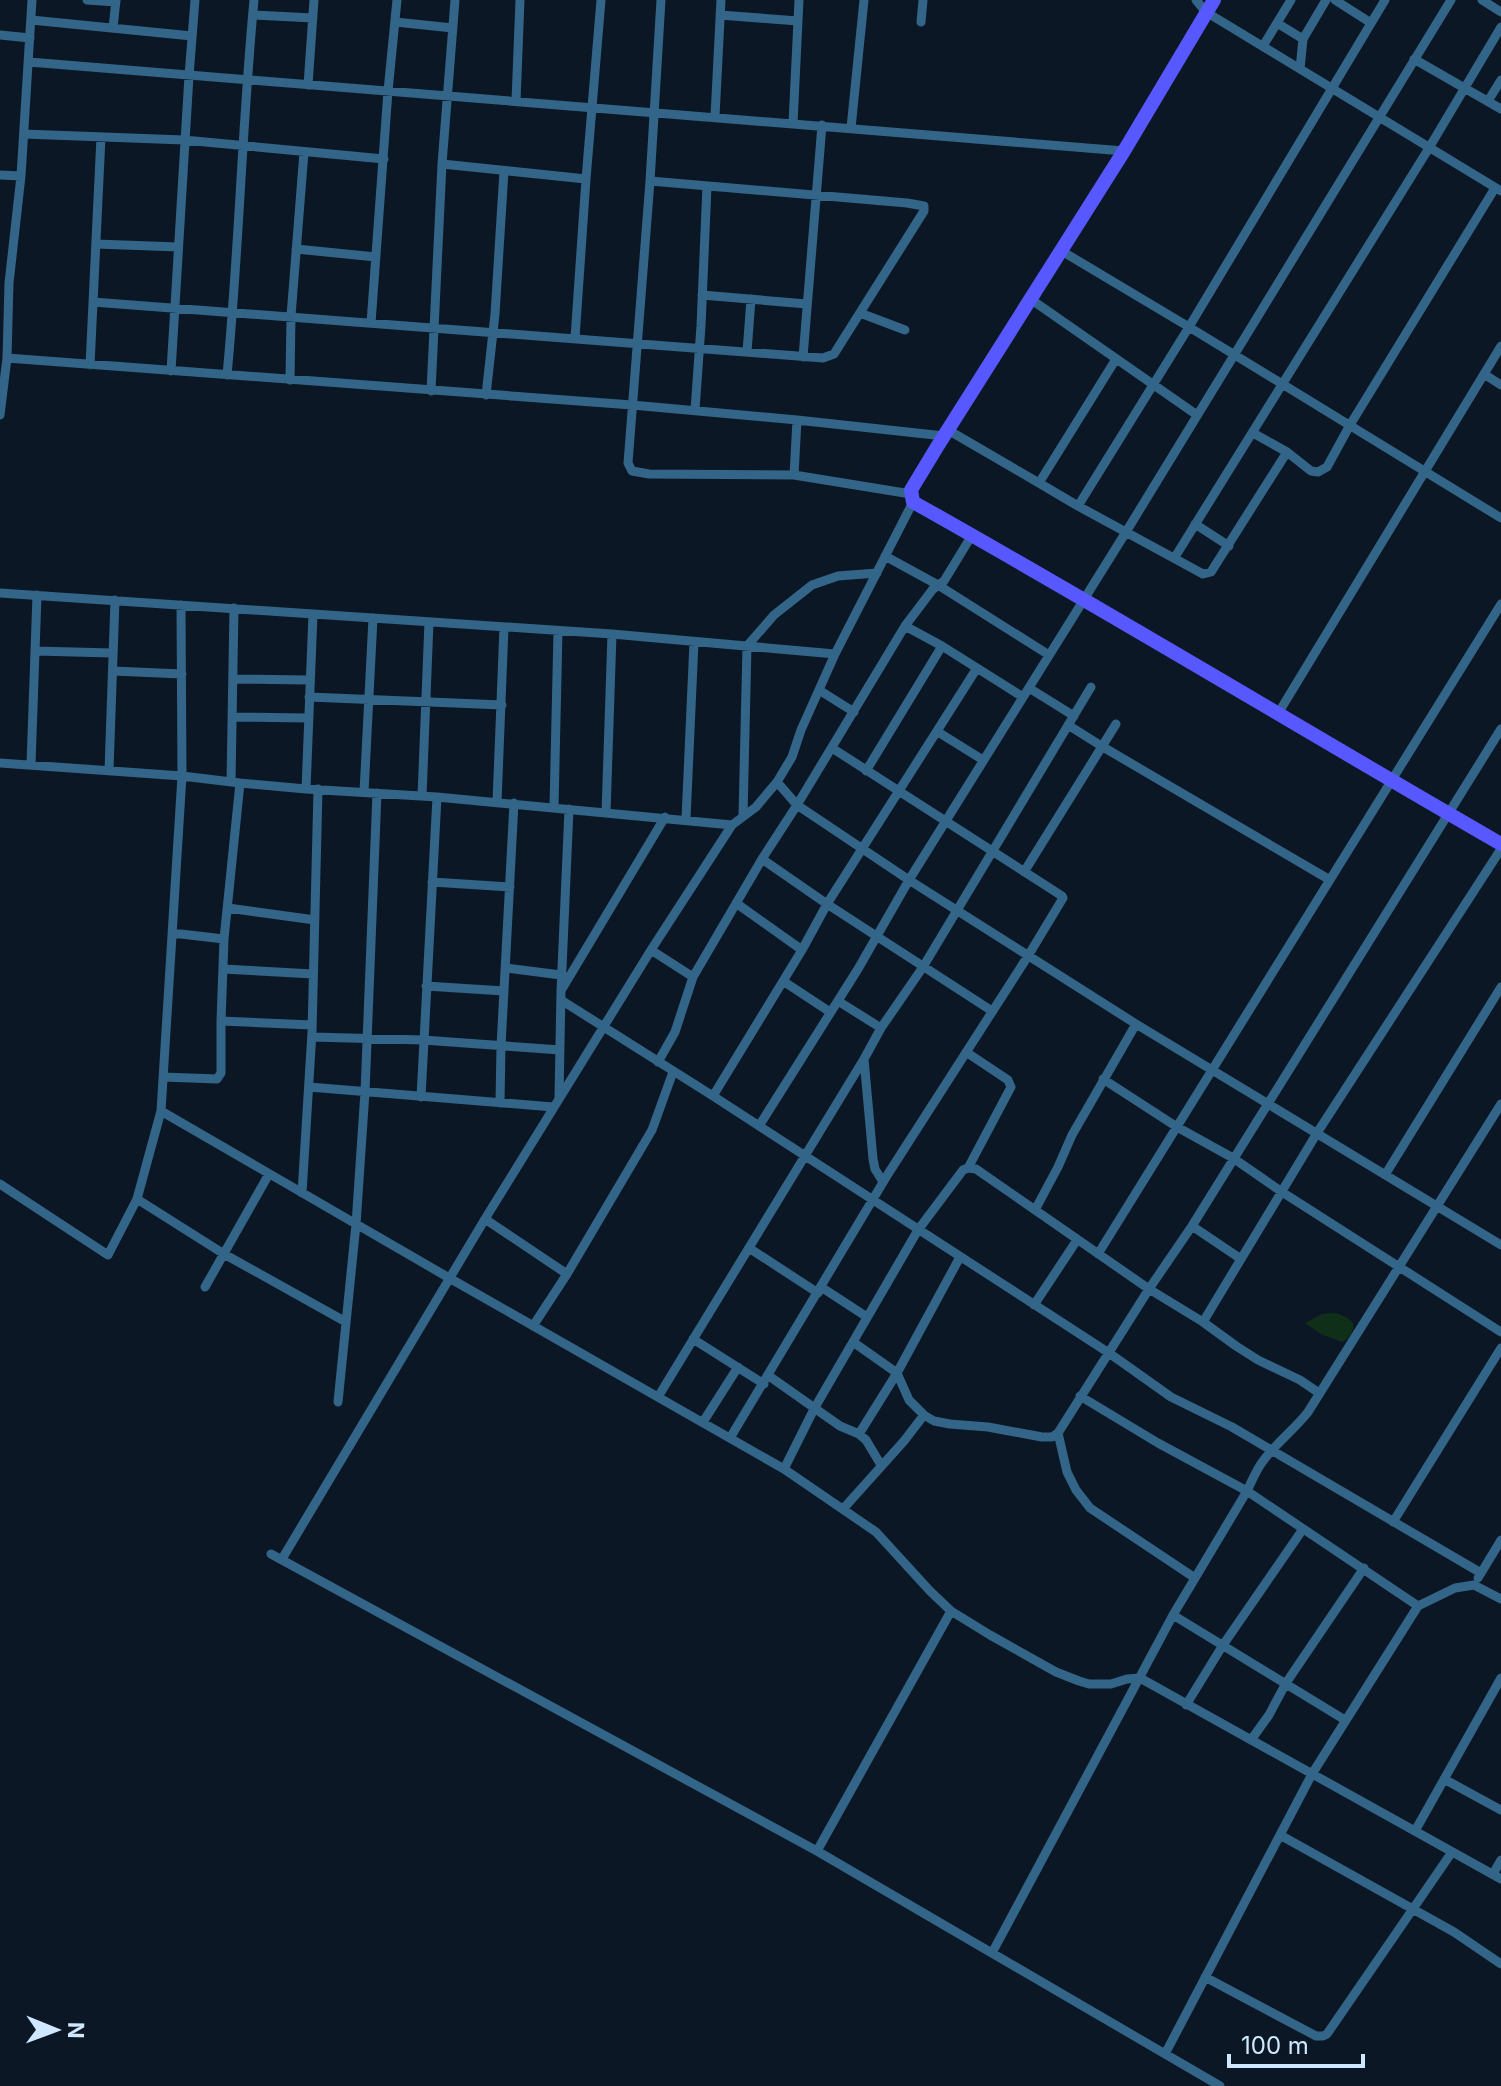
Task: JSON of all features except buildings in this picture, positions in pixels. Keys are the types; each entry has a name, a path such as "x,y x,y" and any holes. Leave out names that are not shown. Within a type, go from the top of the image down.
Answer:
{"main road":[{"path":"1210,6 1124,151 946,433 912,498 1279,712 1501,846"}],"street":[{"path":"0,415 7,358 4,308 21,176 32,0"},
{"path":"87,0 116,1 113,28"},
{"path":"171,371 195,0"},
{"path":"227,375 254,0"},
{"path":"308,85 314,0"},
{"path":"371,323 397,0"},
{"path":"431,391 442,164 455,0"},
{"path":"516,101 520,0"},
{"path":"575,338 601,0"},
{"path":"282,1559 485,1219 651,950 732,825 756,807 777,782 792,757 835,654 912,498 794,475 649,474 632,471 628,463 661,0"},
{"path":"715,116 721,0"},
{"path":"793,123 799,0"},
{"path":"851,128 864,0"},
{"path":"921,22 923,0"},
{"path":"1196,0 1210,6 1263,46 1498,190 1350,425 1327,467 1322,471 1311,471 1287,452 1253,433"},
{"path":"1263,46 1291,0"},
{"path":"1300,69 1303,39 1326,0"},
{"path":"1335,0 1371,23"},
{"path":"1078,506 1385,0"},
{"path":"759,1126 1451,0"},
{"path":"1482,0 1501,12"},
{"path":"253,15 313,18"},
{"path":"720,15 798,21"},
{"path":"31,20 192,36"},
{"path":"395,22 453,28"},
{"path":"1277,23 1303,39"},
{"path":"1175,557 1501,27"},
{"path":"0,35 30,38"},
{"path":"1414,59 1501,109"},
{"path":"29,62 1124,151"},
{"path":"1488,101 1501,80"},
{"path":"803,357 822,125"},
{"path":"24,134 184,140 384,159"},
{"path":"90,365 101,137"},
{"path":"290,380 291,316 304,152"},
{"path":"442,164 586,179"},
{"path":"486,395 504,171"},
{"path":"0,175 21,176"},
{"path":"93,302 823,358 833,356 923,214 924,206 650,181"},
{"path":"695,410 707,186"},
{"path":"96,244 178,247"},
{"path":"296,249 376,257"},
{"path":"1060,250 1501,518"},
{"path":"702,295 807,304"},
{"path":"1029,298 1197,415"},
{"path":"747,352 751,299"},
{"path":"860,313 905,330"},
{"path":"1279,712 1501,346"},
{"path":"7,358 695,410 946,433 1203,574 1211,572 1229,546 1287,452"},
{"path":"1039,483 1116,359"},
{"path":"1484,374 1501,385"},
{"path":"794,475 797,420"},
{"path":"1195,524 1229,546"},
{"path":"658,1062 675,1032 693,977 762,859 905,626 944,581 972,535"},
{"path":"885,556 938,585 1049,655"},
{"path":"743,816 747,646 774,615 812,585 838,576 877,573"},
{"path":"0,593 612,634 835,654"},
{"path":"31,764 37,595"},
{"path":"109,770 115,600"},
{"path":"1098,1254 1501,604"},
{"path":"0,1184 108,1255 137,1199 161,1111 182,776 181,605"},
{"path":"163,1077 217,1079 221,1073 224,939 236,783 232,717 234,608"},
{"path":"306,789 313,614"},
{"path":"364,792 373,618"},
{"path":"422,796 429,622"},
{"path":"905,626 1026,692 1071,720 1103,747 1330,880"},
{"path":"497,802 504,627"},
{"path":"554,807 558,631"},
{"path":"606,813 612,634"},
{"path":"686,819 694,642"},
{"path":"866,771 942,646"},
{"path":"35,651 112,653"},
{"path":"713,1096 827,904 977,668"},
{"path":"113,671 182,674"},
{"path":"233,679 310,680"},
{"path":"658,1397 1091,687"},
{"path":"819,690 854,712"},
{"path":"309,697 502,705"},
{"path":"232,717 308,718"},
{"path":"1024,872 1116,724"},
{"path":"853,1342 897,1373 909,1400 934,1421 1042,1437 1052,1437 1058,1433 1192,1226 1501,729"},
{"path":"938,732 983,760"},
{"path":"730,1438 883,1182 1063,898 832,748"},
{"path":"0,763 514,803 732,825"},
{"path":"777,782 797,805 909,880 1136,1024 1501,1245"},
{"path":"302,1193 312,1037 318,789"},
{"path":"338,1402 356,1224 365,1092 377,793"},
{"path":"421,1097 437,797"},
{"path":"500,1103 514,803"},
{"path":"559,1097 569,809"},
{"path":"561,996 665,817"},
{"path":"1203,1322 1317,1133 1501,846"},
{"path":"762,859 992,1011"},
{"path":"432,882 510,887"},
{"path":"736,903 802,950"},
{"path":"228,908 315,920"},
{"path":"172,933 224,939"},
{"path":"651,950 693,977"},
{"path":"506,968 561,975"},
{"path":"223,969 313,974"},
{"path":"783,981 830,1012"},
{"path":"426,986 504,991"},
{"path":"1385,1175 1501,987"},
{"path":"561,996 603,1027 1109,1353 1171,1397 1232,1427 1481,1573"},
{"path":"838,1001 881,1028"},
{"path":"221,1021 312,1025"},
{"path":"1035,1210 1103,1079 1136,1024"},
{"path":"312,1037 423,1040 560,1050"},
{"path":"966,1052 1008,1080 1011,1087 968,1168"},
{"path":"864,1059 873,1159 883,1182"},
{"path":"533,1326 652,1130 673,1072"},
{"path":"1103,1079 1177,1127 1233,1158 1501,1332"},
{"path":"309,1087 553,1107"},
{"path":"992,1953 1173,1615 1262,1462 1292,1432 1319,1393 1501,1104"},
{"path":"161,1111 784,1469 883,1538 951,1611 1056,1672 1089,1684 1111,1684 1140,1678 1497,1877 1501,1860"},
{"path":"784,1469 814,1409 918,1230 963,1170 968,1168 976,1169 1258,1360 1319,1393"},
{"path":"205,1287 269,1174"},
{"path":"137,1199 224,1254 346,1322"},
{"path":"485,1219 567,1274"},
{"path":"1192,1226 1241,1259"},
{"path":"1034,1305 1077,1240"},
{"path":"749,1248 867,1317"},
{"path":"859,1434 897,1373 960,1257"},
{"path":"693,1339 840,1426 859,1434 881,1465"},
{"path":"1393,1522 1501,1348"},
{"path":"703,1422 738,1367"},
{"path":"1080,1396 1247,1491 1418,1606"},
{"path":"843,1509 924,1415"},
{"path":"1058,1433 1067,1472 1090,1508 1195,1578"},
{"path":"1186,1705 1223,1645 1303,1529"},
{"path":"1474,1585 1501,1540"},
{"path":"271,1554 817,1851 1220,2086"},
{"path":"1251,1740 1364,1568"},
{"path":"1165,2054 1312,1774 1418,1606 1455,1588 1474,1585 1501,1599"},
{"path":"817,1851 951,1611"},
{"path":"1173,1615 1345,1720"},
{"path":"1415,1831 1501,1678"},
{"path":"1444,1779 1501,1810"},
{"path":"1280,1835 1454,1932 1501,1964"},
{"path":"1205,1977 1316,2036 1327,2034 1452,1852"}],"green space":[{"path":"1336,1313 1353,1323 1351,1334 1342,1342 1321,1334 1305,1323 1322,1314"}]}
